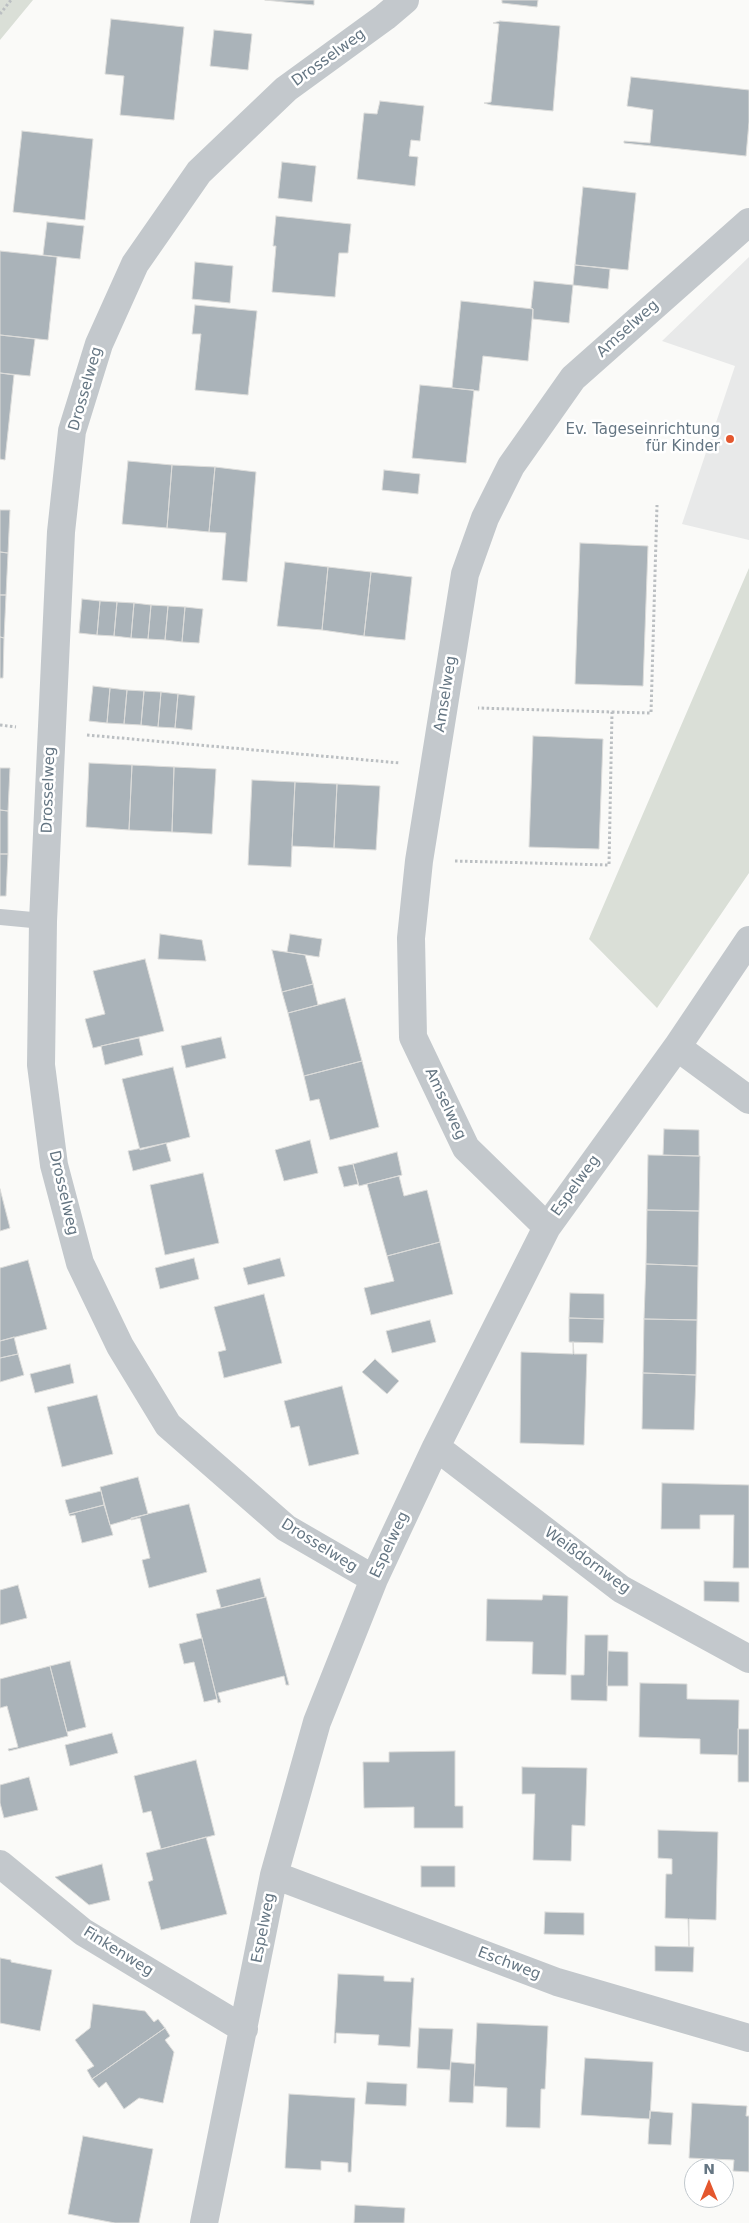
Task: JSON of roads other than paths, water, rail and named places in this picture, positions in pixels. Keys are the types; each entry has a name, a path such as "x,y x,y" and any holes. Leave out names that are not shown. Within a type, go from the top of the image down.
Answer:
{"street":[{"name":"Drosselweg","path":"374,1579 286,1528 168,1424 120,1346 80,1263 54,1165 41,1064 43,921 61,532 72,431 98,344 135,264 199,172 286,89 385,17 405,0"},
{"name":"Amselweg","path":"547,1227 466,1148 413,1037 412,938 419,861 465,574 485,518 512,466 573,378 749,222"},
{"name":"Espelweg","path":"204,2223 274,1875 317,1722 374,1579 436,1447 547,1227 677,1047 749,940"},
{"path":"677,1047 749,1100"},
{"name":"Weißdornweg","path":"436,1447 621,1589 749,1659"},
{"name":"Finkenweg","path":"0,1865 83,1932 244,2029"},
{"name":"Eschweg","path":"274,1875 557,1982 749,2038"}],"lane":[{"path":"0,917 43,921"}],"place":[{"name":"Ev. Tageseinrichtung für Kinder","path":"730,439"}]}
